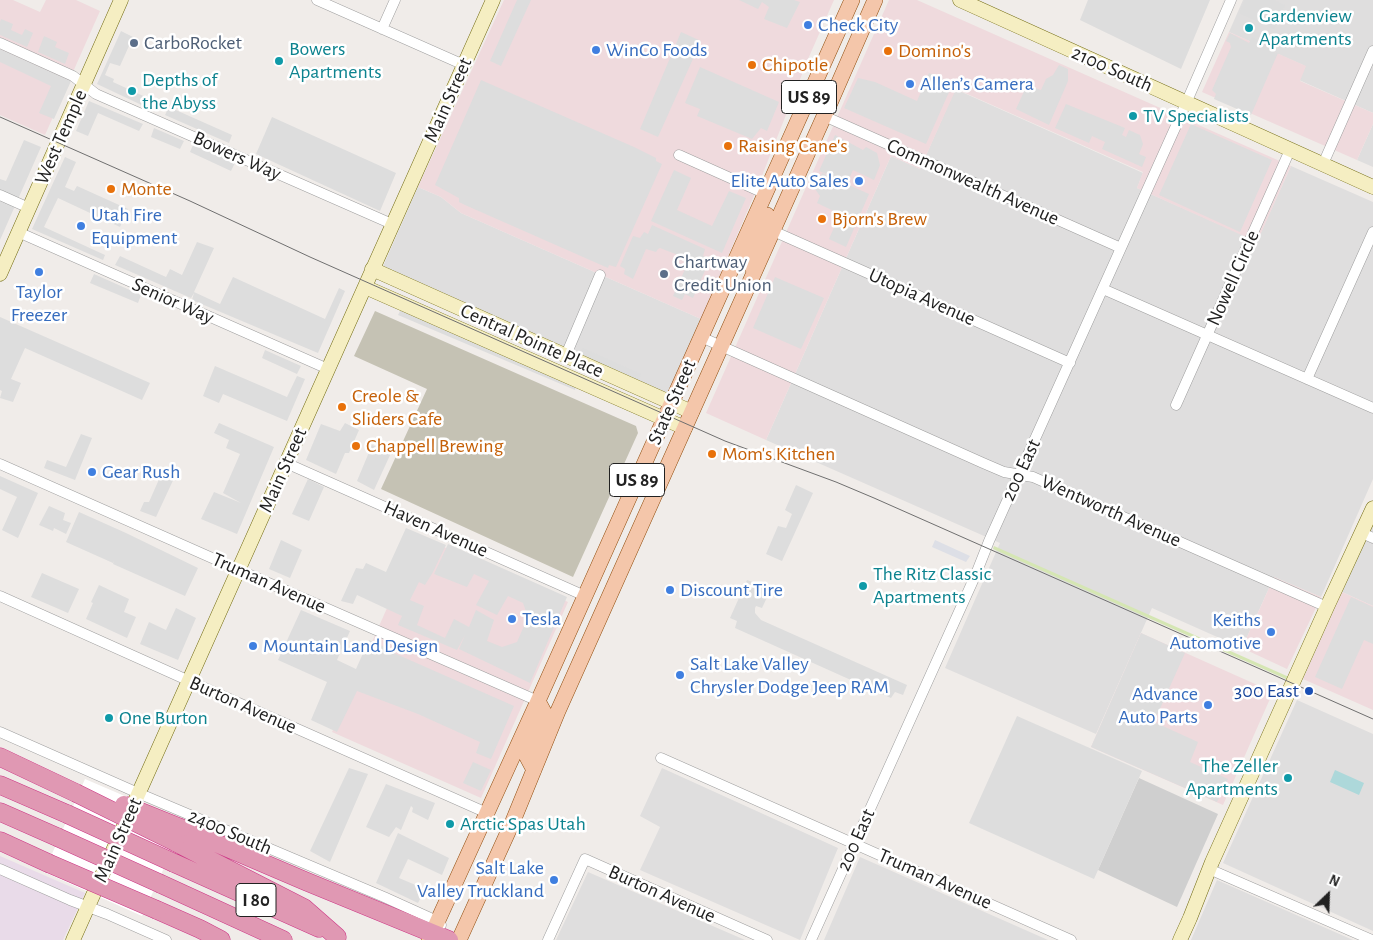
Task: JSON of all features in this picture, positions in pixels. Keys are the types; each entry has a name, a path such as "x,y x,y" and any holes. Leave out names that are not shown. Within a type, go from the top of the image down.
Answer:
{"highway":[{"path":"0,757 178,835 433,932 449,940"},
{"name":"I 80","path":"0,785 341,938"},
{"name":"I 80","path":"0,812 283,940"},
{"path":"178,835 304,908 341,938"},
{"path":"0,841 221,940"}],"main road":[{"name":"State Street","path":"433,932 557,660 852,0"},
{"name":"State Street","path":"459,940 512,824 558,710 875,0"},
{"path":"755,271 750,262 752,251 771,205 766,194"},
{"path":"557,660 563,667 552,694 558,710"},
{"path":"534,770 527,757 545,714 538,701"}],"street":[{"name":"West Temple","path":"0,274 121,0"},
{"path":"317,0 464,65"},
{"path":"382,29 394,0"},
{"name":"Main Street","path":"73,940 493,0"},
{"name":"2100 South","path":"960,0 1373,187"},
{"name":"200 East","path":"811,940 1186,103 1230,0"},
{"name":"Bowers Way","path":"0,43 73,76 96,94 392,224"},
{"path":"1322,164 1373,51"},
{"name":"Commonwealth Avenue","path":"824,116 1121,248"},
{"name":"Nowell Circle","path":"1176,405 1290,150"},
{"path":"678,155 766,194"},
{"path":"0,195 29,208"},
{"name":"Utopia Avenue","path":"773,231 1070,363"},
{"name":"Senior Way","path":"18,232 328,369"},
{"path":"1307,379 1373,232"},
{"name":"Central Pointe Place","path":"372,269 692,412"},
{"path":"566,356 600,275"},
{"name":"Central Pointe Place","path":"364,287 684,428"},
{"path":"1103,289 1373,408"},
{"name":"Wentworth Avenue","path":"701,337 983,463 1004,472 1033,477 1327,607"},
{"name":"Haven Avenue","path":"286,463 585,596"},
{"name":"Truman Avenue","path":"0,464 538,701"},
{"path":"1180,940 1209,869 1327,607 1368,535 1373,508"},
{"name":"Burton Avenue","path":"0,596 487,813"},
{"name":"2400 South","path":"0,732 138,793 321,870 433,932 454,940"},
{"name":"Truman Avenue","path":"661,758 1071,940"},
{"name":"Burton Avenue","path":"548,940 585,859 767,940"},
{"path":"0,869 166,940"},
{"path":"1209,869 1372,940"}],"shaded area":[{"path":"0,0 13,0 40,12 46,0 76,0 100,11 45,135 0,115"},
{"path":"504,0 834,0 808,59 756,191 701,319 461,213 441,197 418,187"},
{"path":"517,0 531,0 501,66 490,61"},
{"path":"739,0 794,0 800,2 787,28 764,19 769,7 762,2 758,9"},
{"path":"889,0 917,0 1291,166 1257,242 1137,188 1143,172 956,89 920,169 891,156 766,440 706,413"},
{"path":"1088,0 1210,0 1181,69 1080,20"},
{"path":"1243,0 1373,0 1373,113 1299,80 1305,66 1229,32"},
{"path":"1245,0 1274,0 1285,5 1274,29 1239,13"},
{"path":"1,19 13,24 11,30 22,35 25,29 33,33 27,47 0,35"},
{"path":"121,31 133,37 120,66 110,63 105,75 114,79 113,82 152,100 148,108 97,84"},
{"path":"681,32 701,41 658,137 640,129"},
{"path":"1229,32 1306,66 1300,81 1373,113 1373,124 1357,160 1202,92"},
{"path":"1230,33 1249,43 1252,37 1276,48 1274,52 1278,53 1251,115 1214,99 1216,94 1212,90 1231,47 1230,43 1226,41"},
{"path":"44,36 57,42 55,47 69,53 65,64 38,52"},
{"path":"0,49 71,81 54,119 39,113 51,86 0,62"},
{"path":"1059,65 1068,69 1068,81 1049,125 1016,109 1027,85 1041,90 1046,79 1053,75"},
{"path":"700,67 779,102 767,131 761,128 752,139 697,116 700,109 685,103"},
{"path":"929,73 953,83 926,144 844,108 858,78 875,82 917,101"},
{"path":"481,80 634,147 656,158 656,161 662,164 616,267 609,265 608,268 465,205 459,202 459,198 435,185"},
{"path":"955,89 1143,173 1137,188 1257,241 1291,166 1373,202 1373,479 1321,597 1274,577 1242,648 1152,608 1096,734 945,668 1000,543 766,440 891,156 920,169"},
{"path":"89,101 143,124 139,131 98,113 88,136 76,131"},
{"path":"1066,104 1125,128 1122,135 1126,137 1129,130 1140,135 1143,144 1139,154 1146,157 1142,167 1102,149 1105,142 1092,136 1089,143 1055,128"},
{"path":"169,107 232,135 229,143 165,115"},
{"path":"272,117 396,173 380,211 256,154"},
{"path":"1191,124 1272,160 1240,232 1159,195"},
{"path":"1373,124 1373,167 1357,160"},
{"path":"154,128 184,141 180,149 151,137"},
{"path":"835,135 863,150 866,147 877,153 880,165 874,180 853,170 847,183 819,171"},
{"path":"24,140 41,147 0,240 0,179 6,181"},
{"path":"193,145 235,163 231,171 190,152"},
{"path":"65,157 76,162 65,187 74,191 77,186 128,209 120,227 58,198 44,227 105,255 103,260 32,229"},
{"path":"674,170 691,178 677,210 712,226 729,191 746,198 722,253 651,221"},
{"path":"822,173 869,194 846,247 829,239 840,214 817,203 820,196 815,189"},
{"path":"418,187 441,197 461,213 701,319 667,398 381,271"},
{"path":"652,225 705,249 703,256 710,259 693,298 685,294 682,300 673,296 686,267 686,261 683,257 660,248 656,252 646,249 633,279 624,274 625,269 620,266 633,236 640,238 644,232 648,234"},
{"path":"197,242 214,248 194,292 220,304 233,277 325,319 339,288 345,291 318,353 192,300 194,293 191,298 115,265 120,256 166,277 170,269 182,275"},
{"path":"94,274 141,295 138,303 90,283"},
{"path":"775,277 824,298 801,349 753,328"},
{"path":"402,307 578,381 575,390 398,315"},
{"path":"375,311 636,426 638,433 573,577 381,489 427,389 354,356"},
{"path":"0,317 150,383 142,400 25,348 11,379 21,383 13,402 0,398 2,391 0,390"},
{"path":"583,348 641,374 637,383 579,355"},
{"path":"265,350 301,366 297,374 262,358"},
{"path":"215,366 287,397 297,376 305,379 287,421 223,394 219,403 203,396"},
{"path":"219,423 274,447 237,534 201,519 214,492 241,503 223,493 240,454 226,448 229,440 214,433"},
{"path":"345,423 359,430 349,453 345,453 336,474 306,460 321,424 340,431"},
{"path":"81,434 92,438 75,480 44,468 47,460 66,467"},
{"path":"372,445 391,453 374,490 357,481"},
{"path":"164,468 176,474 156,517 140,511 144,502 149,502"},
{"path":"0,476 38,493 18,538 2,530 17,497 0,489"},
{"path":"308,479 324,487 309,521 292,514"},
{"path":"796,485 813,493 782,561 766,554 778,526 786,528 792,514 785,510"},
{"path":"49,506 65,513 63,520 71,523 66,534 54,528 53,531 39,525"},
{"path":"79,512 198,568 185,596 113,564 114,560 113,563 66,542"},
{"path":"1373,524 1373,606 1342,592"},
{"path":"406,528 446,545 425,585 419,582 410,600 424,606 417,625 445,638 454,619 469,627 476,610 494,620 487,641 502,647 517,642 528,617 523,603 508,596 497,615 476,605 489,581 474,574 467,587 434,574 448,544 567,597 530,683 459,649 465,635 457,650 398,625 402,616 357,595 353,604 341,601 356,568 363,569 366,563 386,572"},
{"path":"419,536 568,602 481,798 332,732"},
{"path":"281,540 302,550 290,578 269,569"},
{"path":"935,540 970,556 966,562 932,547"},
{"path":"42,573 79,589 68,613 31,597"},
{"path":"1274,577 1321,597 1287,669 1242,648"},
{"path":"747,580 770,591 762,608 756,606 755,608 755,613 761,620 907,685 903,695 895,692 891,698 735,628 737,621 730,618"},
{"path":"99,585 129,599 124,612 136,617 127,638 86,619"},
{"path":"1342,592 1373,606 1373,710 1303,679"},
{"path":"1351,597 1373,607 1373,644 1364,640 1342,689 1315,677"},
{"path":"176,608 196,618 178,660 140,644 149,622 166,630"},
{"path":"301,610 350,631 337,660 356,669 369,640 387,648 385,654 387,650 514,706 491,759 476,753 480,742 418,714 357,691 337,732 311,720 327,682 278,660"},
{"path":"1141,633 1273,692 1223,805 1091,747"},
{"path":"1141,633 1185,653 1154,722 1198,742 1190,762 1228,779 1217,802 1091,747"},
{"path":"1297,700 1373,734 1373,931 1223,863"},
{"path":"1017,716 1142,771 1094,879 969,823"},
{"path":"473,762 491,770 481,791 463,783"},
{"path":"349,768 368,774 330,862 310,851"},
{"path":"662,768 838,848 800,940 640,870 660,827 640,816"},
{"path":"1139,778 1218,814 1177,907 1098,870"},
{"path":"386,784 435,803 428,820 412,812 413,808 411,806 401,830 396,827 389,837 366,827"},
{"path":"398,833 449,858 442,875 408,859 399,878 425,889 418,903 376,883"},
{"path":"0,856 85,893 63,940 0,940"},
{"path":"860,857 1048,940 824,940"},
{"path":"588,872 745,940 556,940"},
{"path":"1217,880 1353,940 1191,940"}],"green space":[{"path":"994,546 1289,677 1288,680 993,549"}],"water":[{"path":"1335,770 1364,783 1359,795 1330,782"}],"pier":[{"path":"85,779 185,822 142,916 44,872"}],"tram line":[{"path":"0,117 725,441 874,498 1373,719"}],"place":[{"name":"Check City","path":"808,25"},
{"name":"Gardenview Apartments","path":"1249,28"},
{"name":"CarboRocket","path":"134,43"},
{"name":"WinCo Foods","path":"596,50"},
{"name":"Domino's","path":"888,51"},
{"name":"Bowers Apartments","path":"279,61"},
{"name":"Chipotle","path":"752,65"},
{"name":"Allen’s Camera","path":"910,84"},
{"name":"Depths of the Abyss","path":"132,91"},
{"name":"TV Specialists","path":"1133,116"},
{"name":"Raising Cane's","path":"728,146"},
{"name":"Elite Auto Sales","path":"859,181"},
{"name":"Monte","path":"111,189"},
{"name":"Bjorn's Brew","path":"822,219"},
{"name":"Utah Fire Equipment","path":"81,226"},
{"name":"Taylor Freezer","path":"39,272"},
{"name":"Chartway Credit Union","path":"664,274"},
{"name":"Creole & Sliders Cafe","path":"342,407"},
{"name":"Chappell Brewing","path":"356,446"},
{"name":"Mom's Kitchen","path":"712,454"},
{"name":"Gear Rush","path":"92,472"},
{"name":"The Ritz Classic Apartments","path":"863,586"},
{"name":"Discount Tire","path":"670,590"},
{"name":"Tesla","path":"512,619"},
{"name":"Keiths Automotive","path":"1271,632"},
{"name":"Mountain Land Design","path":"253,646"},
{"name":"Salt Lake Valley Chrysler Dodge Jeep RAM","path":"680,675"},
{"name":"300 East","path":"1309,691"},
{"name":"Advance Auto Parts","path":"1208,705"},
{"name":"One Burton","path":"109,718"},
{"name":"The Zeller Apartments","path":"1288,778"},
{"name":"Arctic Spas Utah","path":"450,824"},
{"name":"Salt Lake Valley Truckland","path":"554,880"}]}
